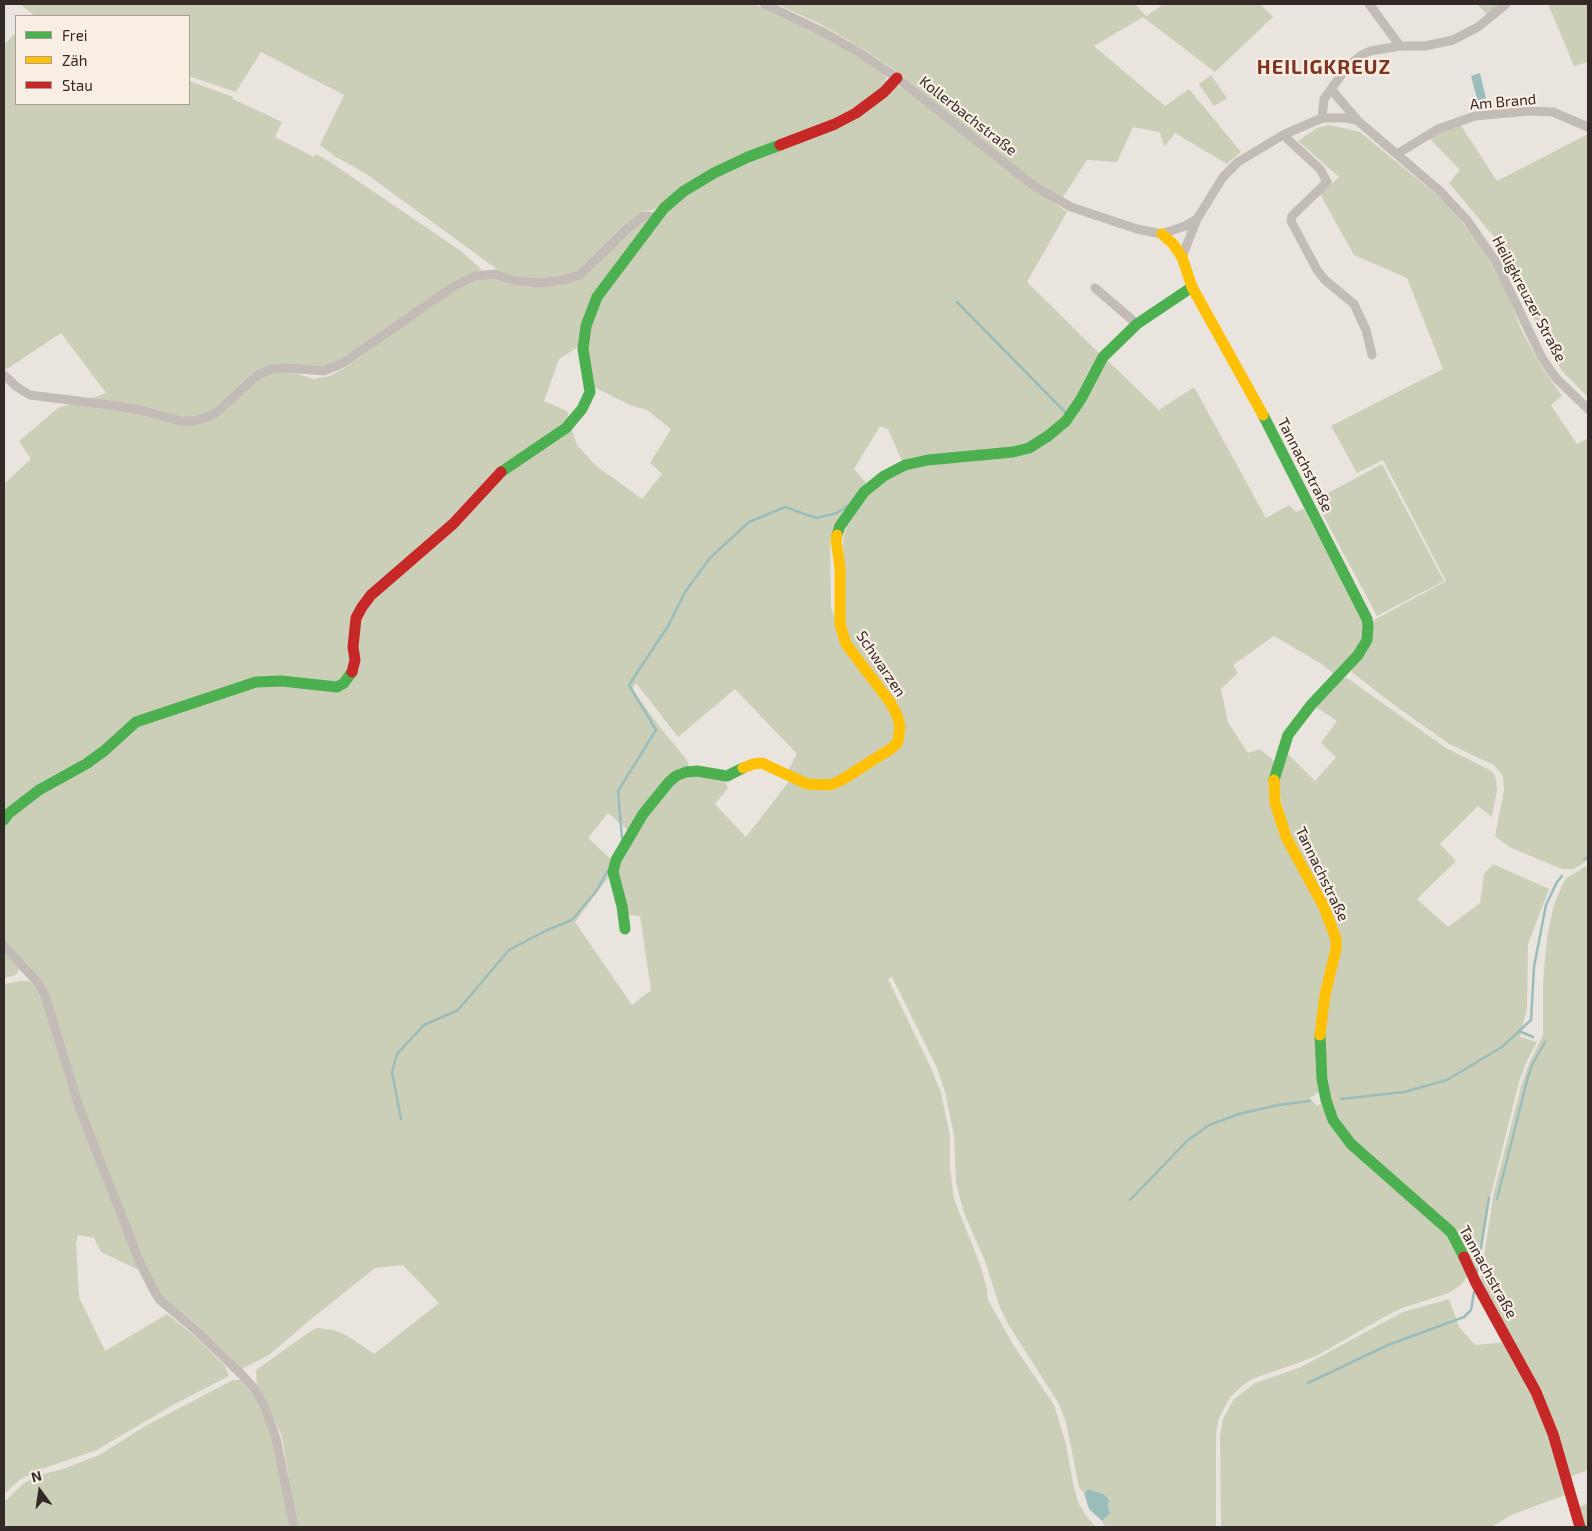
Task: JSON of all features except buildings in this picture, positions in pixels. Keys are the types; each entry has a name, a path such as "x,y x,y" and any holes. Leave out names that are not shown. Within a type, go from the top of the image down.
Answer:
{"street":[{"name":"Kollerbachstraße","path":"764,4 821,31 860,53 897,78 1041,190 1071,208 1137,229 1162,234"},
{"path":"1369,4 1400,46"},
{"path":"1322,118 1324,99 1348,66 1362,54 1400,46 1425,46 1453,40 1478,27 1506,4"},
{"path":"4,820 39,790 86,764 104,751 136,722 256,682 281,682 336,687 349,680 355,660 353,633 356,618 362,606 371,595 453,524 494,478 507,467 566,428 582,409 590,392 584,349 586,326 597,297 664,208 684,191 714,173 748,157 835,124 856,113 884,92 897,78"},
{"name":"Heiligkreuzer Straße","path":"1331,89 1358,121 1441,192 1484,241 1512,292 1542,358 1556,378 1588,409"},
{"name":"Am Brand","path":"1397,154 1438,129 1475,116 1529,111 1553,112 1588,127"},
{"path":"1182,257 1197,219 1223,177 1238,162 1283,135 1322,118 1346,118 1358,121"},
{"path":"1283,135 1320,169 1327,182 1292,216 1291,221 1317,270 1354,304 1366,330 1372,356"},
{"path":"4,375 17,388 30,395 140,410 181,421 207,418 259,374 272,369 286,368 324,371 343,363 451,288 475,276 496,274 516,281 541,283 563,280 580,274 628,228 644,216 657,217"},
{"path":"1162,234 1185,226 1197,219"},
{"name":"Tannachstraße","path":"1162,234 1173,244 1182,257 1192,288 1251,392 1367,618 1366,640 1358,655 1312,705 1288,735 1274,782 1275,802 1286,837 1324,907 1336,938 1336,949 1325,995 1320,1034 1322,1079 1326,1100 1333,1120 1351,1144 1438,1219 1451,1232 1459,1245 1476,1283 1536,1392 1553,1434 1580,1527"},
{"path":"1095,288 1137,324 1192,288"},
{"name":"Schwarzen","path":"625,929 622,906 614,879 616,860 643,814 676,776 686,772 697,771 727,776 753,764 762,763 807,784 830,785 840,781 892,748 898,742 900,726 897,715 890,702 846,644 840,624 840,568 836,540 840,526 864,492 884,476 905,465 928,460 1013,452 1029,448 1048,436 1066,421 1081,399 1103,357 1137,324"},
{"path":"4,946 34,977 45,995 79,1107 141,1265 159,1299 198,1332 241,1374 253,1387 264,1405 276,1438 294,1527"}],"green space":[{"path":"20,4 754,4 859,56 885,73 887,82 879,91 853,110 833,121 748,153 713,169 681,188 654,210 642,211 654,229 665,212 685,194 715,176 751,160 838,127 859,115 897,86 903,88 1010,172 1067,212 1027,282 1100,354 1079,397 1063,419 1046,433 1028,444 1013,449 902,461 888,429 880,426 854,469 866,483 838,524 834,539 830,538 831,607 844,645 888,703 895,716 898,734 896,741 891,747 839,779 817,783 807,781 793,776 794,774 788,770 797,754 735,689 678,737 636,683 632,689 689,765 686,769 675,773 668,780 628,830 608,813 588,838 613,861 609,876 575,922 632,1005 651,990 640,916 628,915 615,872 619,860 633,836 672,783 687,775 698,774 724,779 728,788 715,804 746,837 790,780 817,789 831,788 894,751 901,743 905,726 901,713 849,642 842,612 843,540 846,528 866,496 885,478 929,463 1031,452 1074,420 1097,370 1106,359 1159,410 1194,387 1266,518 1289,505 1296,512 1304,509 1364,623 1366,632 1364,640 1356,653 1336,675 1320,663 1274,636 1233,665 1238,673 1221,689 1228,722 1248,753 1260,749 1273,760 1274,765 1270,779 1272,801 1282,838 1322,909 1332,939 1331,961 1322,994 1318,1033 1319,1092 1310,1098 1317,1106 1323,1103 1331,1122 1349,1146 1437,1221 1449,1234 1457,1246 1467,1272 1466,1278 1461,1285 1449,1293 1402,1308 1318,1355 1252,1379 1230,1397 1219,1418 1216,1434 1216,1527 1105,1527 1102,1521 1110,1514 1109,1500 1104,1494 1088,1489 1084,1493 1079,1487 1066,1422 1059,1404 1008,1324 999,1305 985,1261 964,1213 956,1183 954,1135 945,1092 937,1068 892,977 888,979 932,1070 941,1093 950,1136 950,1168 954,1199 980,1264 988,1300 1014,1346 1054,1405 1066,1444 1079,1504 1096,1527 297,1527 282,1437 268,1405 257,1387 256,1370 317,1328 334,1330 346,1335 374,1354 439,1303 403,1265 375,1268 269,1355 242,1369 202,1329 162,1296 153,1283 144,1266 82,1106 48,994 42,982 4,941 4,484 31,459 19,441 58,408 78,402 140,413 180,424 194,424 208,420 220,413 261,376 272,372 287,371 314,379 330,376 346,367 452,290 466,284 476,280 495,277 517,286 532,287 536,279 517,277 498,270 365,173 336,157 320,145 344,95 261,52 236,92 190,76 190,15 34,15","holes":["588,330 587,350 592,386 630,405 647,410 671,429 650,463 662,474 642,499 595,465 577,445 571,428 496,480 476,507 374,598 359,619 357,675 349,686 337,689 257,687 161,715 139,725 121,740 120,729 134,718 256,678 282,677 327,684 342,680 348,672 351,660 350,632 353,617 358,605 368,592 451,521 504,463 534,446 569,419 567,411 544,401 559,359 578,347"]},
{"path":"777,4 1135,4 1146,16 1164,4 1260,4 1273,17 1215,72 1143,17 1094,46 1165,106 1189,89 1241,152 1227,164 1175,133 1164,147 1160,132 1133,127 1117,162 1087,160 1063,197 1035,182 1014,167 900,74 863,49 822,25"},
{"path":"1477,4 1501,4 1488,15"},
{"path":"1548,4 1588,4 1588,62 1574,66"},
{"path":"15,33 15,105 190,105 190,81 233,97 233,99 282,122 275,137 314,157 316,154 330,162 461,251 482,270 462,277 448,285 341,359 323,367 272,366 216,408 205,415 194,418 92,398 106,393 61,333 7,369 4,367 4,45"},
{"path":"1211,75 1227,98 1214,106 1199,84"},
{"path":"1460,124 1497,181 1588,134 1588,397 1564,373 1550,353 1499,243 1449,183 1460,170 1429,138"},
{"path":"1329,125 1360,132 1448,204 1479,244 1492,265 1507,294 1521,329 1538,361 1562,396 1551,405 1577,444 1588,438 1588,860 1574,869 1562,869 1509,847 1495,836 1504,790 1503,776 1494,765 1449,744 1390,702 1353,673 1351,668 1374,620 1446,581 1383,460 1357,473 1331,426 1443,369 1407,278 1354,255 1320,194 1339,177 1298,141 1317,128"},
{"path":"1382,464 1444,581 1377,616 1315,500"},
{"path":"1347,678 1446,748 1490,770 1496,780 1497,790 1492,817 1478,806 1440,844 1456,861 1417,899 1448,927 1480,903 1484,874 1493,864 1549,889 1528,944 1527,1008 1520,1037 1537,1042 1519,1082 1487,1210 1477,1275 1461,1244 1354,1143 1330,1103 1324,1033 1339,948 1289,836 1277,782 1286,752 1315,781 1336,757 1321,743 1337,721 1316,707 1341,679"},
{"path":"1588,865 1588,1470 1570,1477 1480,1281 1494,1192 1522,1083 1543,1035 1543,983 1547,937 1554,905 1563,883 1568,877"},
{"path":"4,952 19,969 16,975 4,978"},
{"path":"29,981 36,986 42,997 75,1108 139,1270 101,1252 94,1238 78,1235 76,1243 79,1297 105,1351 167,1314 195,1336 225,1366 229,1376 173,1405 97,1450 39,1470 21,1479 4,1494 4,984"},
{"path":"1449,1299 1459,1327 1475,1345 1505,1342 1533,1393 1568,1494 1511,1515 1495,1525 1496,1527 1221,1527 1220,1436 1223,1419 1234,1399 1255,1383 1299,1368 1403,1312"},
{"path":"233,1380 242,1380 261,1407 272,1439 291,1527 4,1527 4,1502 24,1483 40,1475 63,1469 99,1455 147,1425"},
{"path":"1588,1503 1588,1527 1584,1527 1579,1507"}],"water":[{"path":"1480,73 1487,103 1479,106 1471,76"},
{"path":"1088,1489 1104,1494 1109,1500 1110,1514 1102,1521 1089,1509 1084,1493"}],"waterway":[{"path":"957,302 1066,413"},
{"path":"622,838 618,791 656,730 629,685 668,626 685,592 710,558 749,522 785,507 816,518 837,513 847,506"},
{"path":"1584,859 1588,857"},
{"path":"401,1119 392,1072 397,1054 424,1025 458,1010 509,950 545,931 572,920 597,890 608,870"},
{"path":"1341,1099 1404,1092 1447,1080 1502,1047 1531,1020 1534,967 1546,905 1562,876"},
{"path":"1519,1031 1533,1037"},
{"path":"1497,1199 1528,1077 1532,1065 1545,1042"},
{"path":"1130,1200 1187,1141 1209,1125 1239,1114 1278,1105 1310,1101"},
{"path":"1477,1272 1489,1198"},
{"path":"1308,1383 1388,1345 1464,1317 1471,1310 1474,1292"}],"traffic: fast":[{"path":"501,472 566,428 582,409 590,392 583,349 586,326 597,297 664,208 684,191 714,173 780,145"},
{"path":"837,535 840,526 864,492 884,476 905,465 928,460 1013,452 1029,448 1048,436 1066,421 1081,399 1103,357 1137,324 1192,287"},
{"path":"1263,415 1367,619 1368,626 1367,640 1358,655 1311,705 1288,735 1274,780"},
{"path":"4,820 8,814 39,790 86,764 104,751 136,722 256,682 281,681 337,687 344,683 352,672"},
{"path":"625,929 622,906 613,872 616,860 643,814 676,776 686,772 697,771 727,776 743,768"},
{"path":"1320,1035 1322,1079 1326,1100 1333,1120 1351,1144 1451,1232 1464,1257"}],"traffic: slow":[{"path":"1162,234 1173,244 1182,257 1192,287 1263,415"},
{"path":"743,768 762,763 807,784 830,785 840,781 892,748 898,742 900,726 897,715 890,702 846,644 840,624 840,568 837,535"},
{"path":"1274,780 1275,802 1286,837 1324,907 1336,939 1336,949 1325,995 1320,1035"}],"traffic: jam":[{"path":"780,145 835,124 856,113 884,92 897,78"},
{"path":"352,672 355,660 353,647 356,618 362,607 371,595 453,524 501,472"},
{"path":"1464,1257 1476,1283 1536,1392 1553,1434 1580,1527"}],"district":[{"name":"HEILIGKREUZ","path":"1324,67"}]}
